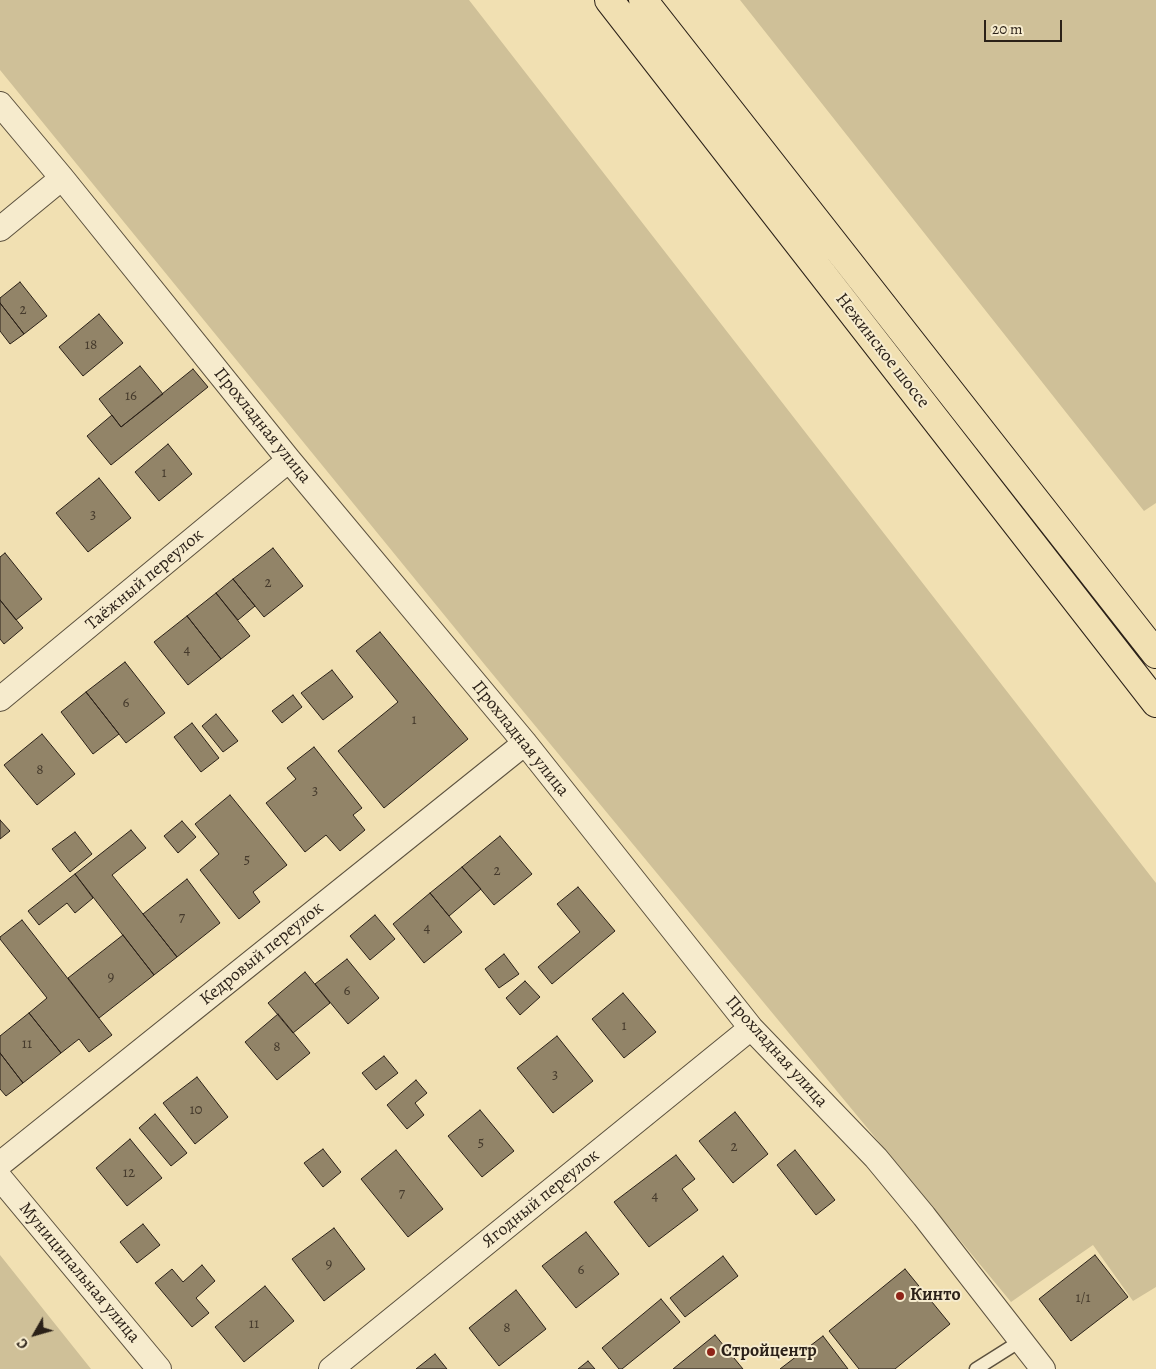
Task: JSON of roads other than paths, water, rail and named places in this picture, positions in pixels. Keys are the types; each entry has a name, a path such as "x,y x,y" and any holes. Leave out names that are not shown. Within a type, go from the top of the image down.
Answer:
{"main road":[{"name":"Нежинское шоссе","path":"609,0 1156,703"},
{"name":"Нежинское шоссе","path":"643,0 1156,654"}],"street":[{"name":"Прохладная улица","path":"0,104 289,460 525,743 751,1028 876,1158 1022,1340 1043,1369"},
{"path":"0,229 62,178"},
{"name":"Таёжный переулок","path":"0,699 289,460"},
{"name":"Кедровый переулок","path":"0,1164 525,743"},
{"name":"Ягодный переулок","path":"331,1369 751,1028"},
{"name":"Муниципальная улица","path":"0,1178 159,1369"}],"lane":[{"path":"976,1369 1022,1340"}],"place":[{"name":"Кинто","path":"900,1296"},
{"name":"Стройцентр","path":"711,1352"}]}
